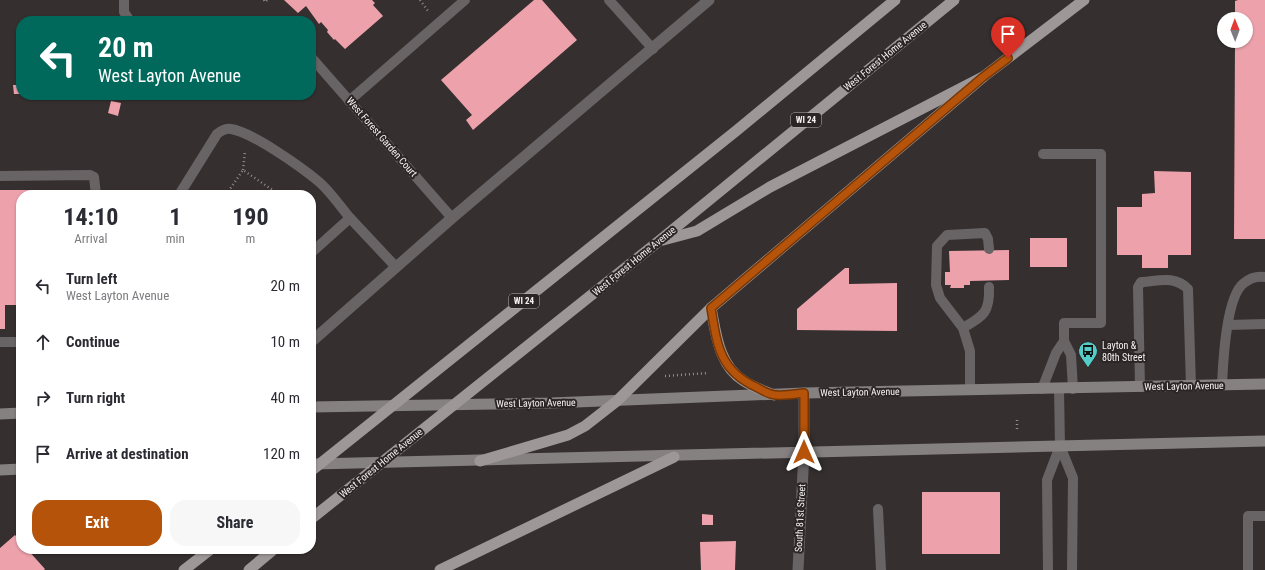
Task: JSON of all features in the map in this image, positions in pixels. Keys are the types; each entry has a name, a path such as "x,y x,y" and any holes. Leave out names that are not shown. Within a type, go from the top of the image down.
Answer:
{"main road":[{"name":"WI 24","path":"316,467 730,136 895,0"},
{"name":"West Forest Home Avenue","path":"316,515 659,241 954,0"},
{"path":"480,461 568,435 585,426 617,401 711,308 983,77 1084,0"},
{"path":"659,241 697,231 770,187 983,77"},
{"path":"711,308 716,339 726,363 732,372 744,382 774,395"},
{"name":"West Layton Avenue","path":"316,407 551,403 804,393 1073,389 1265,384"},
{"path":"0,414 16,413"},
{"path":"316,464 674,457 804,452 1265,441"},
{"path":"440,570 674,457"},
{"path":"0,470 16,469"},
{"path":"184,570 205,554"},
{"path":"248,570 268,554"}],"street":[{"path":"316,338 452,218 709,0"},
{"name":"South 81st Street","path":"798,570 804,452 804,393"}],"lane":[{"path":"124,0 124,12 127,16"},
{"path":"349,100 465,0"},
{"path":"609,0 653,49"},
{"name":"West Forest Garden Court","path":"316,63 452,218"},
{"path":"182,190 217,134 222,130 230,129 246,135 273,150 319,182 396,267"},
{"path":"1043,154 1101,154 1101,323 1064,322 1064,341 1070,355 1073,389"},
{"path":"0,176 90,176 94,178 96,182 96,190"},
{"path":"316,248 350,218"},
{"path":"970,390 970,351 963,328 940,298 936,285 937,246 947,235 985,233 988,238 989,249"},
{"path":"1222,385 1223,352 1234,299 1244,283 1258,276 1265,277"},
{"path":"1140,387 1138,287 1141,282 1169,280 1178,281 1188,290 1191,386"},
{"path":"963,328 982,316 988,305 989,287"},
{"path":"1228,325 1265,324"},
{"path":"1042,389 1056,353 1064,341"},
{"path":"0,342 16,342"},
{"path":"1059,389 1060,446 1073,478 1072,570"},
{"path":"1048,570 1047,480 1060,446"},
{"path":"878,509 881,570"},
{"path":"1248,570 1248,516 1265,516"}],"path":[{"path":"264,0 265,2 267,0"},
{"path":"229,190 243,170 244,153"},
{"path":"243,170 273,190"},
{"path":"664,376 708,373"},
{"path":"1017,417 1017,429"}],"building":[{"path":"284,0 372,0 375,3 373,5 383,16 345,49 335,39 334,40 321,22 319,24 316,20 316,16 313,16 306,6 298,13"},
{"path":"534,0 542,0 577,40 473,130 466,120 472,115 441,80"},
{"path":"1265,0 1265,239 1234,239 1235,48 1253,48 1253,12 1235,12 1235,1"},
{"path":"13,85 16,85 16,94 14,94"},
{"path":"111,101 121,103 118,116 108,113"},
{"path":"1154,171 1191,172 1191,255 1168,255 1168,268 1142,268 1142,255 1117,255 1117,207 1142,207 1142,194 1155,193"},
{"path":"0,190 16,190 16,305 5,305 5,329 0,329"},
{"path":"1030,238 1067,238 1067,267 1030,267"},
{"path":"1009,250 1009,280 970,281 970,285 964,285 964,288 950,288 951,285 945,285 945,272 950,272 949,251"},
{"path":"845,268 849,268 849,284 897,283 897,331 797,330 797,309"},
{"path":"922,492 1000,492 1000,554 922,554"},
{"path":"702,514 713,515 713,525 702,525"},
{"path":"15,535 16,554 32,554 45,569 0,570 0,548"},
{"path":"736,541 735,570 701,570 700,542"}],"place":[{"name":"Layton & 80th Street","path":"1088,368"}],"route":[{"path":"804,452 804,393 774,395 744,382 732,372 726,363 716,339 711,308 983,77 1008,58"}]}
